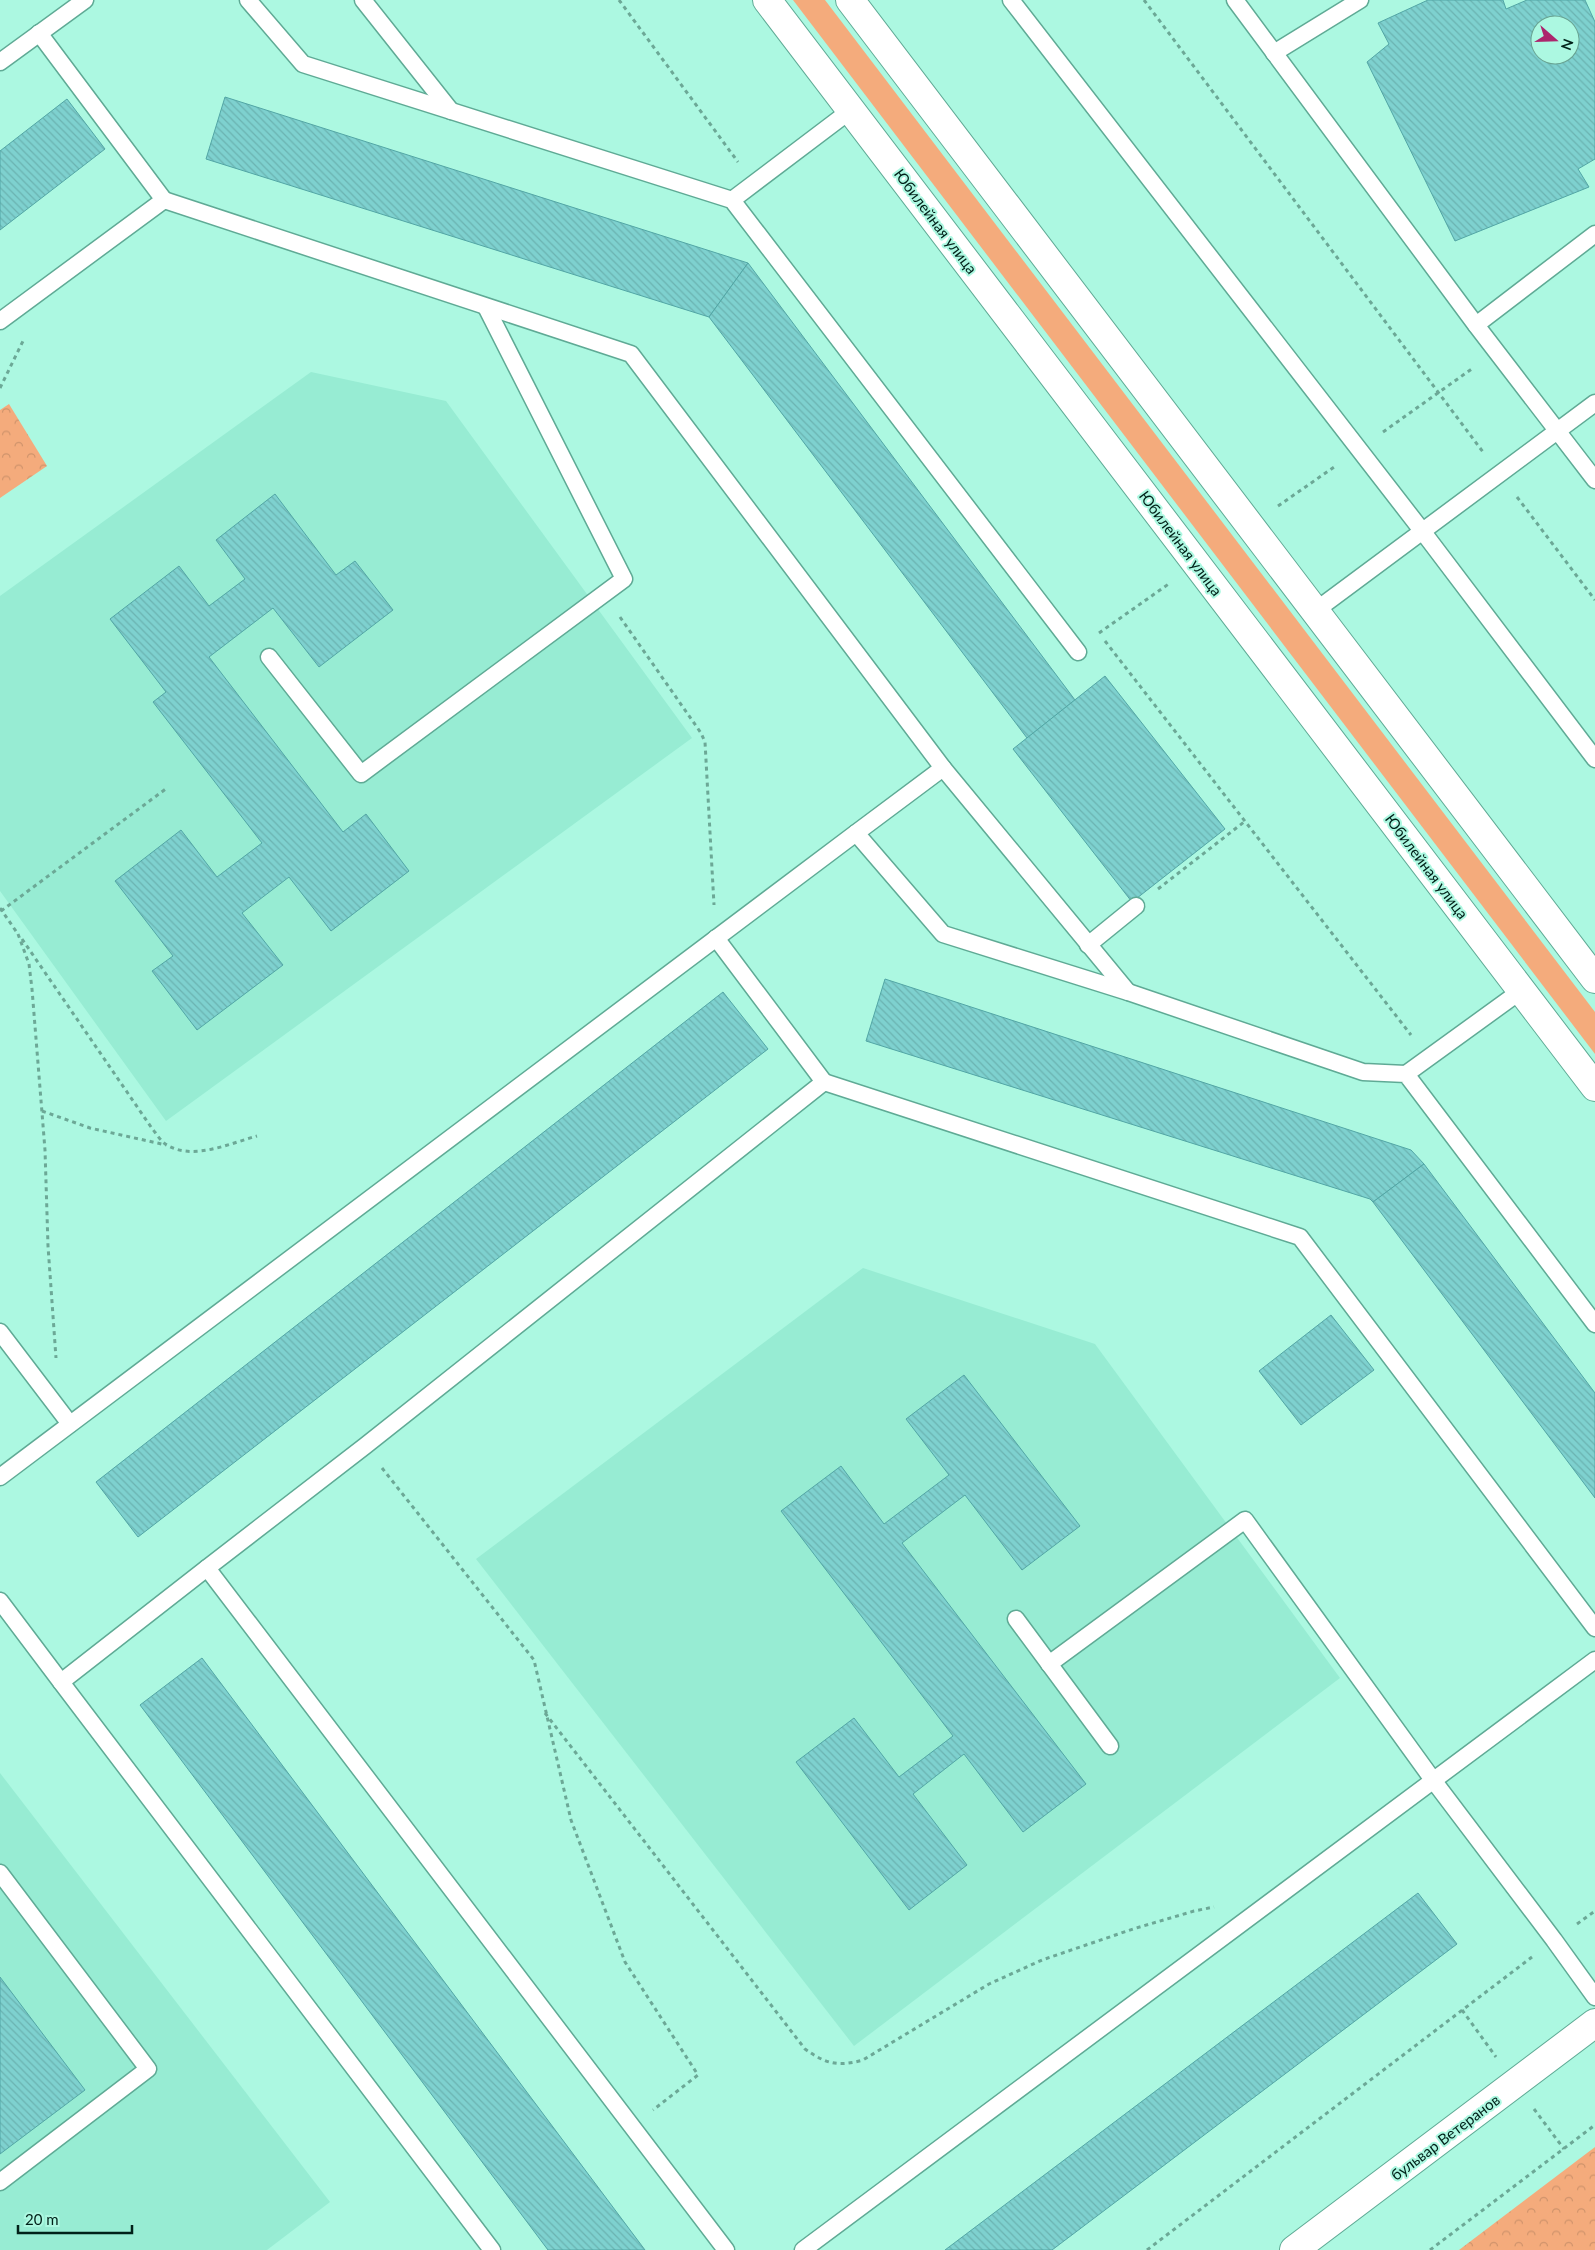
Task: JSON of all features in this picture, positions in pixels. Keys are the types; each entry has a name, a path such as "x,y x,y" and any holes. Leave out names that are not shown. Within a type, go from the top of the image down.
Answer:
{"main road":[{"name":"Юбилейная улица","path":"767,0 1595,1087"},
{"path":"850,0 1595,979"},
{"name":"бульвар Ветеранов","path":"1294,2250 1595,2023"}],"lane":[{"path":"0,62 85,0"},
{"path":"248,0 303,64 732,200 1078,652"},
{"path":"1011,0 1423,532 1595,759"},
{"path":"1235,0 1476,325 1595,480"},
{"path":"1274,53 1360,0"},
{"path":"370,2 451,111"},
{"path":"39,33 164,200 631,354 943,768 1128,992"},
{"path":"732,200 851,110"},
{"path":"0,321 164,200"},
{"path":"1476,325 1595,234"},
{"path":"269,657 361,774 624,580 486,307"},
{"path":"1315,612 1595,403"},
{"path":"0,1477 943,768"},
{"path":"856,833 943,934 1128,992 1363,1072 1406,1074 1522,990"},
{"path":"1088,945 1136,906"},
{"path":"716,938 824,1082 1300,1237 1595,1628"},
{"path":"1406,1074 1595,1324"},
{"path":"61,1682 365,1446 824,1082"},
{"path":"0,1332 70,1424"},
{"path":"1049,1664 1246,1520 1433,1780 1554,1940 1595,1998"},
{"path":"207,1568 726,2250"},
{"path":"0,1600 492,2250"},
{"path":"1016,1619 1110,1746"},
{"path":"803,2250 1595,1660"},
{"path":"0,1873 148,2069 0,2182"}],"path":[{"path":"1144,0 1595,600"},
{"path":"1099,633 1170,582"},
{"path":"604,594 701,733 705,742 716,938"},
{"path":"166,1145 151,1128 0,910 167,788"},
{"path":"1136,906 1244,822"},
{"path":"18,934 29,964 45,1150 48,1246 57,1369 53,1380 45,1391"},
{"path":"42,1111 90,1128 198,1152 257,1136"},
{"path":"365,1446 534,1660 571,1820 625,1962 698,2075 632,2126"},
{"path":"545,1713 805,2049 821,2061 845,2065 863,2060 989,1984 1042,1960 1132,1928 1219,1906"},
{"path":"1147,2250 1554,1940 1595,1911"},
{"path":"1462,2010 1497,2057"},
{"path":"1531,2105 1564,2149"},
{"path":"1430,2250 1595,2125"}],"shaded area":[{"path":"311,372 446,401 692,738 166,1121 0,891 0,596"},
{"path":"863,1268 1095,1344 1340,1678 854,2046 476,1559"},
{"path":"0,1773 330,2202 267,2250 0,2250"}],"green space":[{"path":"793,0 825,0 1595,1012 1595,1054"},
{"path":"9,404 47,466 0,498 0,410"},
{"path":"1595,2147 1595,2250 1459,2250"}],"building":[{"path":"1428,0 1503,0 1506,9 1527,0 1585,0 1595,22 1595,159 1578,169 1589,187 1455,241 1367,62 1389,44 1378,23"},
{"path":"225,97 748,263 709,317 206,159"},
{"path":"67,99 105,149 0,230 0,151"},
{"path":"748,263 1075,700 1027,738 709,317"},
{"path":"275,494 336,575 355,561 393,610 319,667 273,608 209,657 343,832 366,814 409,871 331,931 289,877 242,913 283,965 197,1030 152,971 173,956 115,881 181,830 217,877 262,843 153,702 166,692 110,619 179,566 209,606 245,579 216,540"},
{"path":"1105,676 1225,829 1132,902 1013,749"},
{"path":"885,979 1411,1150 1424,1164 1373,1202 1370,1199 866,1041"},
{"path":"723,992 768,1049 138,1537 96,1482"},
{"path":"1424,1164 1595,1393 1595,1498 1373,1202"},
{"path":"1331,1315 1374,1370 1301,1425 1259,1371"},
{"path":"964,1375 1080,1526 1022,1570 965,1495 902,1543 1086,1784 1023,1832 964,1754 913,1794 967,1865 909,1910 796,1762 854,1718 899,1777 953,1736 781,1511 841,1466 884,1524 949,1475 906,1419"},
{"path":"202,1658 645,2250 548,2250 140,1705"},
{"path":"1418,1893 1457,1944 1052,2250 945,2250"},
{"path":"0,1977 85,2090 0,2154"}]}
